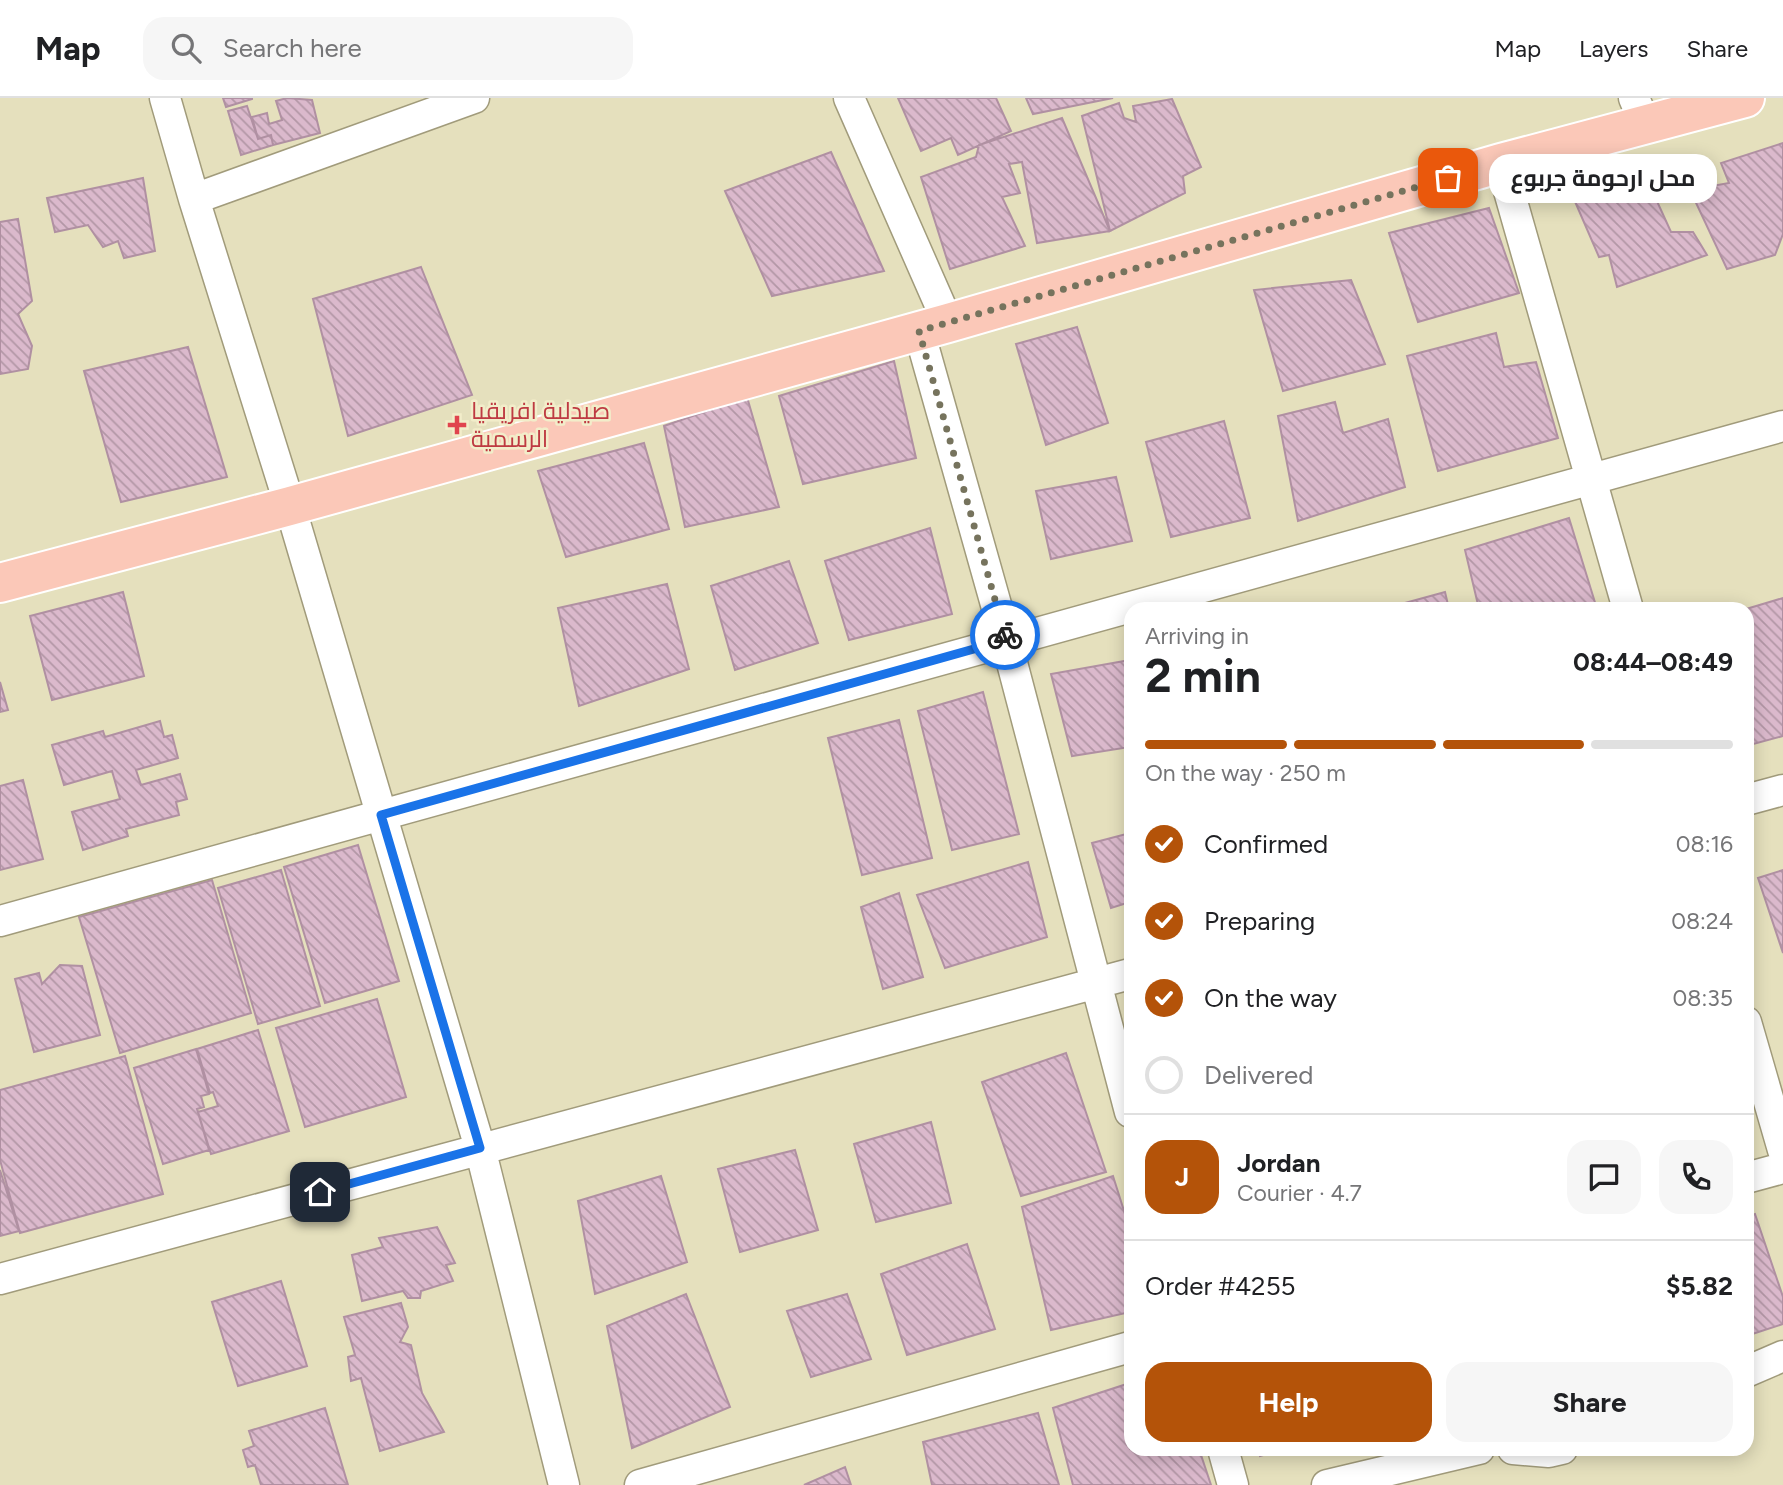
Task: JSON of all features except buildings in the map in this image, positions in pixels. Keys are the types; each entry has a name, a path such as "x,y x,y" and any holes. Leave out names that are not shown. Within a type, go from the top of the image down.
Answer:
{"main road":[{"path":"0,583 290,506 933,327 1501,163 1640,112 1745,98"}],"street":[{"path":"165,98 290,506 480,1148 564,1485"},
{"path":"194,199 474,98"},
{"path":"849,98 933,327 1006,640 1124,1089"},
{"path":"1501,163 1626,602"},
{"path":"1146,602 1592,481 1783,426"},
{"path":"0,921 1124,608"},
{"path":"1754,798 1783,790"},
{"path":"0,1279 1124,976"},
{"path":"1754,1050 1783,1150"},
{"path":"1754,1176 1783,1168"},
{"path":"640,1485 1124,1349"},
{"path":"1754,1369 1783,1356"},
{"path":"1225,1456 1233,1485"},
{"path":"1327,1485 1449,1456"}],"way so far":[{"path":"1005,635 919,331 1448,178"}],"place":[{"name":"محل ارحومة جربوع","path":"1448,178"},
{"name":"صيدلية افريقيا الرسمية","path":"457,425"}],"route":[{"path":"320,1192 480,1148 381,815 1006,640 1005,635"}]}
